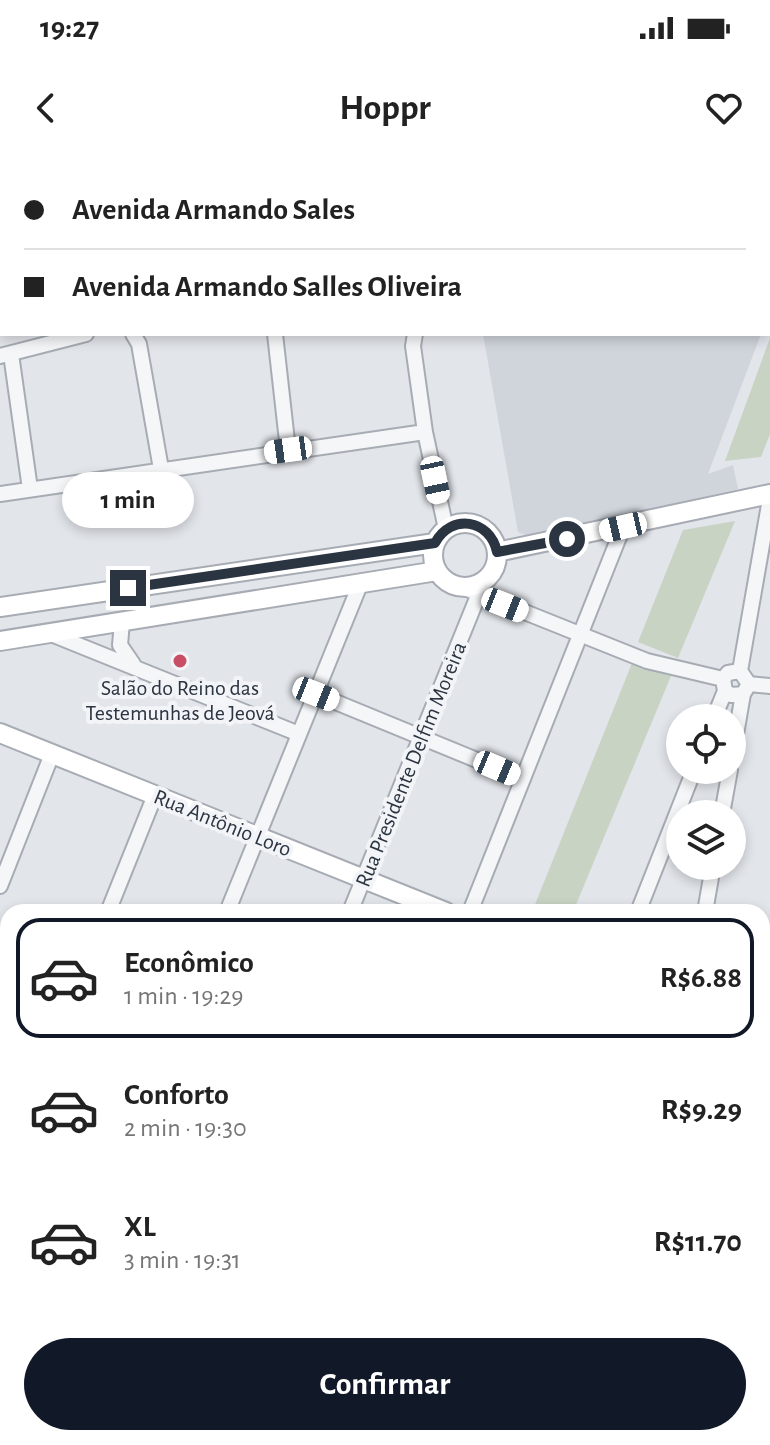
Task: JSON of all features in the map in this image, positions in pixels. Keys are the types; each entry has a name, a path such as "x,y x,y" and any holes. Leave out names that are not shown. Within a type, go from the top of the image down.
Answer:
{"street":[{"path":"30,489 6,355 78,336"},
{"path":"134,336 139,344 161,469"},
{"path":"275,336 288,450"},
{"path":"415,336 413,346 440,536 432,553 437,571"},
{"path":"0,494 425,432"},
{"path":"497,552 770,497 741,704"},
{"path":"0,607 440,536 458,523 477,525 491,537 497,552 495,566 473,585"},
{"path":"473,904 623,527"},
{"path":"0,641 437,571 494,593 505,605 657,664 724,685 735,696 744,683"},
{"path":"230,904 361,582"},
{"name":"Rua Presidente Delfim Moreira","path":"470,616 468,602 473,585"},
{"name":"Rua Presidente Delfim Moreira","path":"353,904 470,616 473,585"},
{"path":"122,622 120,645 136,668"},
{"path":"51,634 299,734"},
{"path":"718,704 728,673 744,683 770,686"},
{"path":"316,694 523,779"},
{"name":"Rua Antônio Loro","path":"0,733 426,904"},
{"path":"0,886 52,754"},
{"path":"641,904 688,784"},
{"path":"111,904 155,795"},
{"path":"706,904 711,880"}],"shaded area":[{"path":"483,336 760,336 708,474 733,465 738,489 530,537 518,532"}],"green space":[{"path":"770,338 770,434 761,457 725,461"},
{"path":"735,521 678,658 638,642 683,530"},
{"path":"632,663 671,676 576,904 535,904"}],"place":[{"name":"Salão do Reino das Testemunhas de Jeová","path":"180,661"}],"route":[{"path":"128,588 435,543 443,531 458,523 477,525 485,530 497,552 567,539"}]}
